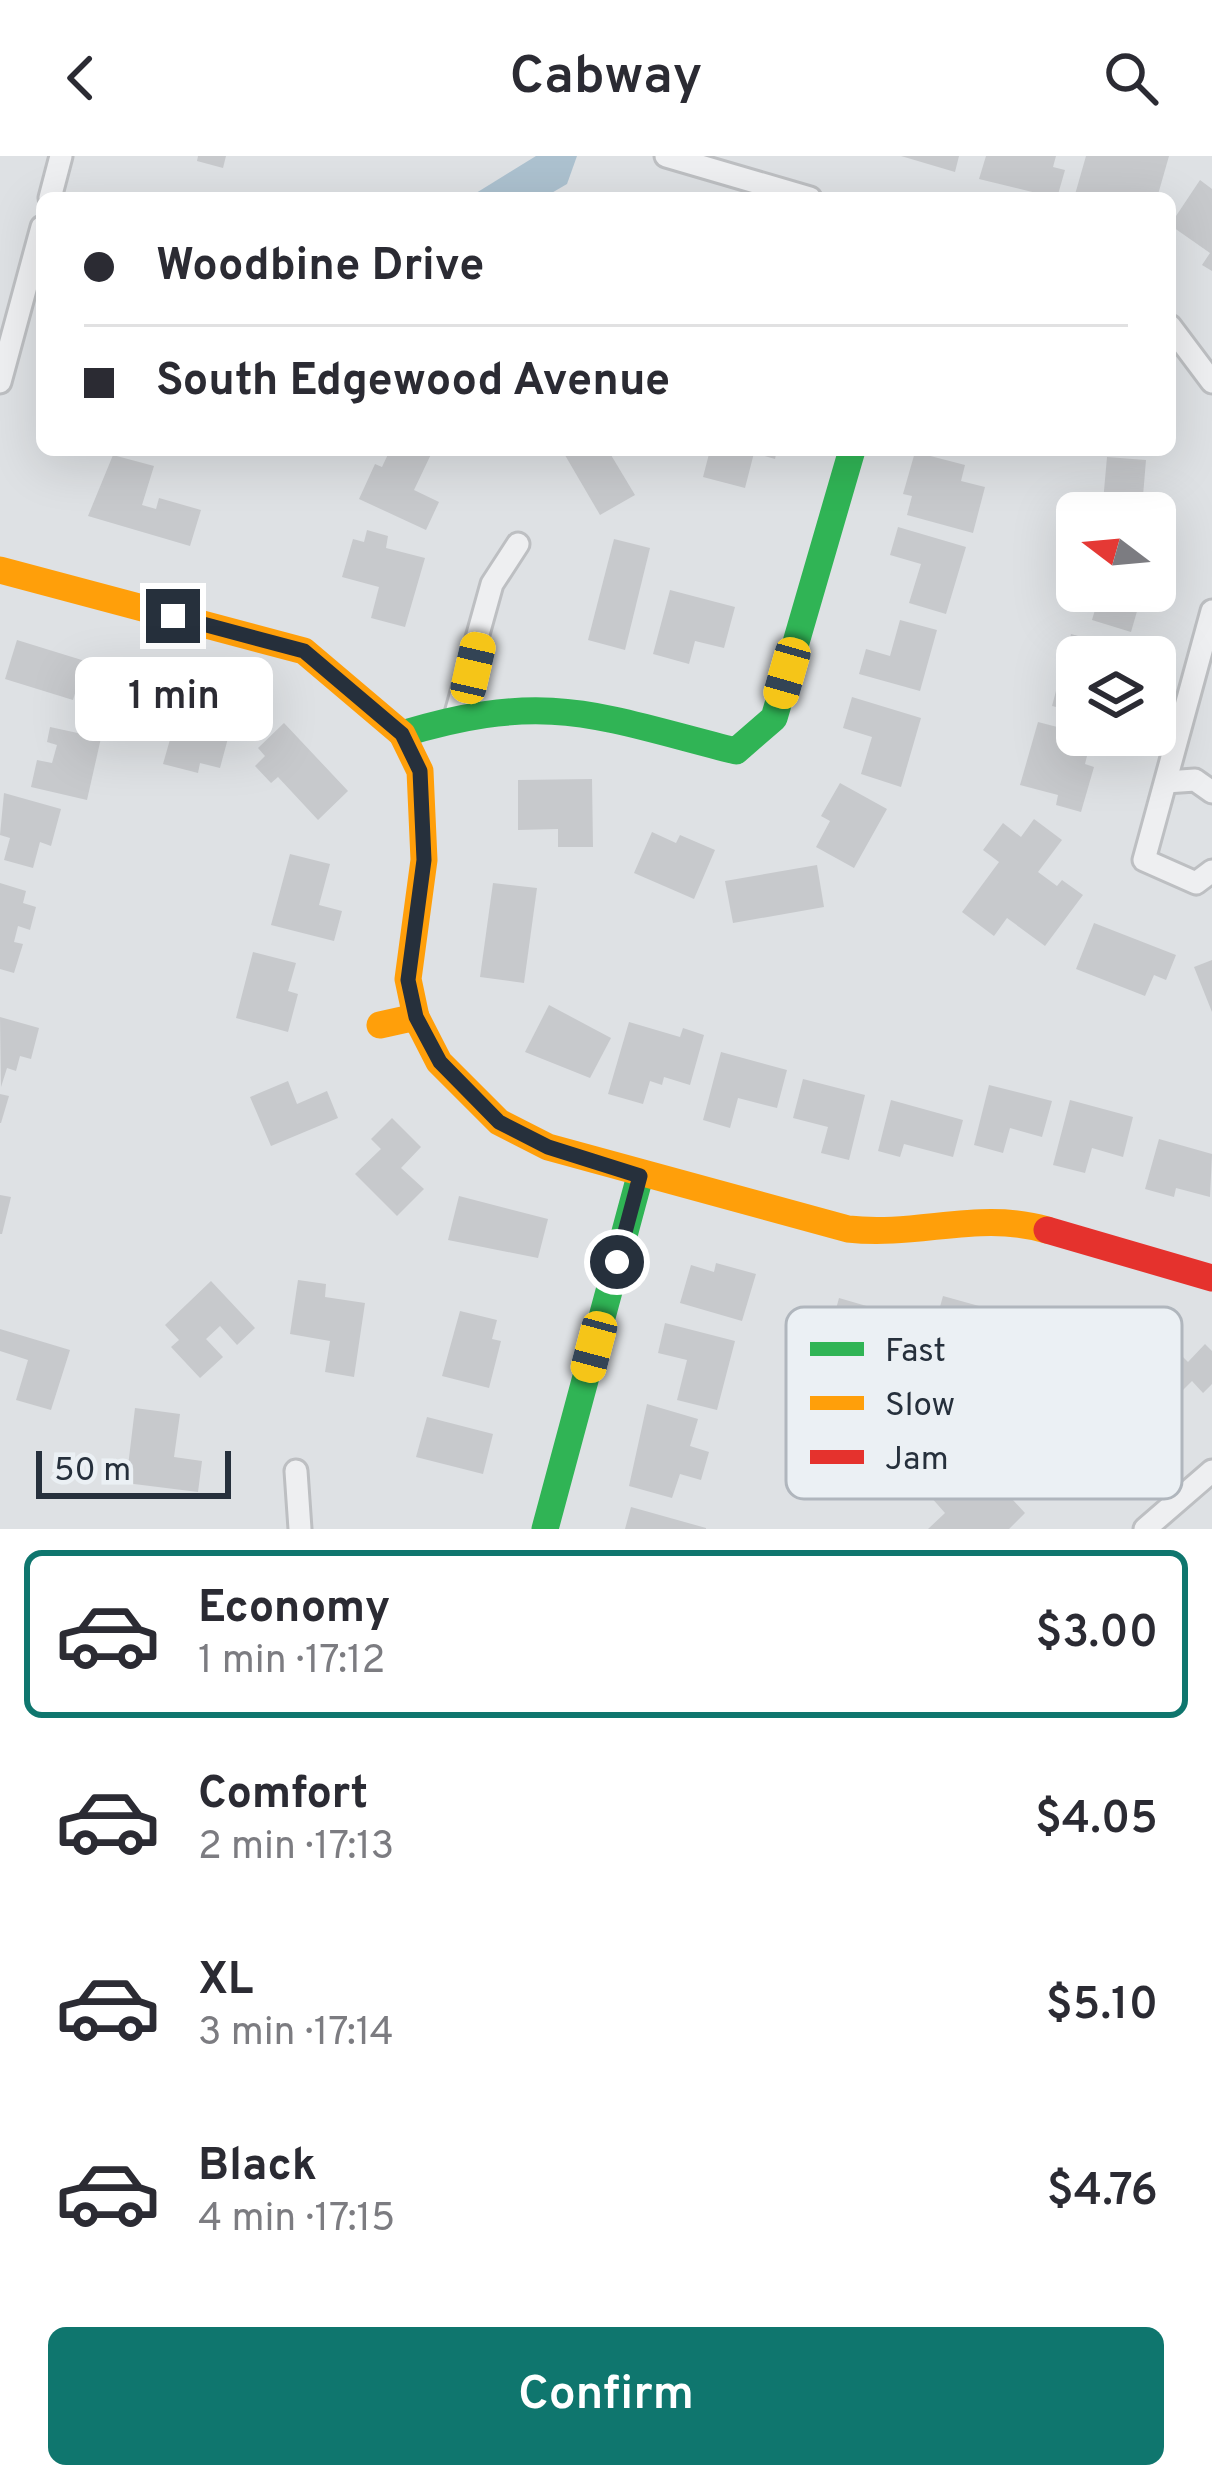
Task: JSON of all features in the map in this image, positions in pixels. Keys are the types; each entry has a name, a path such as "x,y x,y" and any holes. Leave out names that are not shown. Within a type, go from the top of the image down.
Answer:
{"street":[{"path":"52,192 62,156"},
{"path":"666,156 789,192"},
{"path":"0,382 36,249"},
{"path":"1176,334 1212,382"},
{"path":"402,734 455,717 547,708 610,715 736,751 774,718 850,456"},
{"path":"455,717 492,584 518,544"},
{"path":"0,570 304,651 402,734 420,771 424,860 408,980 416,1017 440,1062 499,1122 548,1147 640,1176 848,1229 891,1234 1010,1219 1212,1278"},
{"path":"1212,611 1144,860 1196,884 1212,871"},
{"path":"1166,782 1195,780 1212,792"},
{"path":"380,1025 416,1017"},
{"path":"545,1529 640,1176"},
{"path":"296,1471 300,1529"},
{"path":"1182,1497 1212,1471"},
{"path":"1145,1529 1180,1499"}],"water":[{"path":"536,156 577,156 567,184 553,192 478,192"}],"building":[{"path":"198,156 226,156 223,168 197,161"},
{"path":"901,156 959,156 955,172"},
{"path":"986,156 1056,156 1053,167 1065,170 1059,192 1032,192 979,179"},
{"path":"1086,156 1169,156 1159,192 1076,192"},
{"path":"1200,180 1212,189 1212,271 1202,265 1210,253 1176,229 1176,216"},
{"path":"113,456 154,466 142,505 156,509 159,498 201,510 190,546 88,516"},
{"path":"387,456 430,456 414,490 439,502 426,530 359,499 375,464 382,467"},
{"path":"566,456 612,456 635,495 600,515"},
{"path":"708,456 753,456 745,488 703,477"},
{"path":"914,456 965,465 961,481 985,487 973,533 907,515 912,496 903,494"},
{"path":"1107,457 1146,460 1143,492 1104,492"},
{"path":"898,527 966,547 946,614 909,603 921,564 890,555"},
{"path":"367,530 388,536 386,548 425,558 405,627 371,618 379,587 342,577 353,539 364,542"},
{"path":"614,539 650,548 625,650 588,640"},
{"path":"670,590 735,607 724,648 695,641 689,664 653,654"},
{"path":"1094,612 1137,612 1131,632 1092,620"},
{"path":"900,620 937,630 920,691 859,674 866,649 890,656"},
{"path":"17,640 85,661 73,700 5,679"},
{"path":"209,694 238,701 220,768 200,763 198,773 163,764 177,715 202,722"},
{"path":"852,697 921,718 901,787 861,774 872,737 843,728"},
{"path":"1038,722 1056,727 1056,756 1087,756 1085,764 1094,767 1081,812 1056,805 1058,795 1020,785"},
{"path":"284,723 348,791 318,820 278,777 271,783 255,766 265,756 258,748"},
{"path":"50,727 101,738 87,800 31,787 37,760 52,763 57,745 47,742"},
{"path":"592,779 593,847 558,847 558,829 518,830 518,780"},
{"path":"840,783 887,809 854,868 816,847 830,821 821,816"},
{"path":"4,793 61,809 51,846 40,842 33,868 4,860 10,838 0,835"},
{"path":"1034,819 1062,840 1038,872 1057,886 1062,880 1083,895 1045,946 1007,918 994,936 962,912 999,862 983,850 1003,823 1021,837"},
{"path":"652,832 676,843 680,835 715,850 694,899 634,873"},
{"path":"290,854 330,864 319,905 342,911 334,941 271,925"},
{"path":"817,865 824,907 733,923 725,881"},
{"path":"0,883 26,891 23,903 36,907 30,930 18,926 14,942 23,944 14,973 0,969"},
{"path":"493,883 537,888 524,983 480,977"},
{"path":"1094,923 1176,955 1166,980 1154,975 1145,996 1076,969"},
{"path":"253,952 296,963 288,991 298,994 288,1032 236,1018"},
{"path":"1212,960 1212,1012 1194,967"},
{"path":"549,1005 611,1038 590,1078 525,1052"},
{"path":"0,1017 39,1028 31,1059 20,1056 16,1071 7,1068 1,1087"},
{"path":"629,1022 680,1037 683,1028 704,1035 690,1085 664,1077 662,1085 650,1081 643,1104 608,1094"},
{"path":"721,1052 787,1070 777,1108 738,1098 730,1128 703,1120"},
{"path":"803,1079 865,1095 849,1160 821,1153 828,1127 793,1118"},
{"path":"288,1081 297,1104 327,1091 338,1118 271,1146 250,1097"},
{"path":"989,1085 1052,1101 1042,1137 1010,1128 1003,1153 974,1145"},
{"path":"0,1094 9,1096 1,1123 0,1123"},
{"path":"891,1100 963,1120 953,1157 904,1144 900,1157 878,1151"},
{"path":"1070,1100 1133,1117 1123,1157 1092,1148 1085,1173 1053,1165"},
{"path":"392,1118 421,1147 401,1168 424,1189 397,1216 355,1174 381,1149 371,1139"},
{"path":"1159,1139 1212,1154 1210,1197 1176,1188 1174,1197 1145,1189"},
{"path":"0,1195 11,1197 2,1234 0,1234"},
{"path":"459,1196 548,1219 538,1258 448,1240"},
{"path":"716,1263 756,1274 742,1321 680,1303 691,1265 714,1272"},
{"path":"298,1280 326,1284 325,1297 365,1303 354,1377 325,1372 330,1341 290,1334"},
{"path":"211,1281 255,1328 237,1345 220,1326 206,1339 223,1357 200,1378 171,1347 179,1340 165,1325"},
{"path":"943,1296 979,1306 979,1307 940,1307"},
{"path":"839,1298 870,1307 837,1307"},
{"path":"460,1311 497,1320 492,1339 501,1341 489,1388 442,1376"},
{"path":"665,1323 735,1341 717,1410 677,1400 687,1360 658,1353"},
{"path":"0,1329 70,1350 51,1410 16,1400 28,1360 0,1351"},
{"path":"1205,1344 1212,1351 1212,1384 1203,1393 1192,1381 1182,1391 1182,1356 1188,1362"},
{"path":"647,1404 698,1419 690,1446 709,1452 701,1480 680,1474 672,1498 629,1486"},
{"path":"135,1408 180,1414 174,1457 202,1461 198,1492 126,1483"},
{"path":"427,1417 493,1434 483,1474 416,1457"},
{"path":"933,1499 1012,1499 1025,1513 1009,1529 928,1529 945,1513"},
{"path":"631,1507 706,1528 706,1529 625,1529"}],"traffic: fast":[{"path":"402,734 496,713 535,711 608,719 736,751 774,718 850,456"},
{"path":"545,1529 640,1176"}],"traffic: slow":[{"path":"0,570 304,651 402,734 420,771 424,860 408,979 416,1017"},
{"path":"380,1025 416,1017 439,1062 499,1122 548,1147 848,1229 998,1223 1047,1230"}],"traffic: jam":[{"path":"1047,1230 1212,1278"}],"route":[{"path":"173,616 304,651 402,734 420,771 424,860 408,980 416,1017 440,1062 499,1122 548,1147 640,1176 617,1262"}]}
